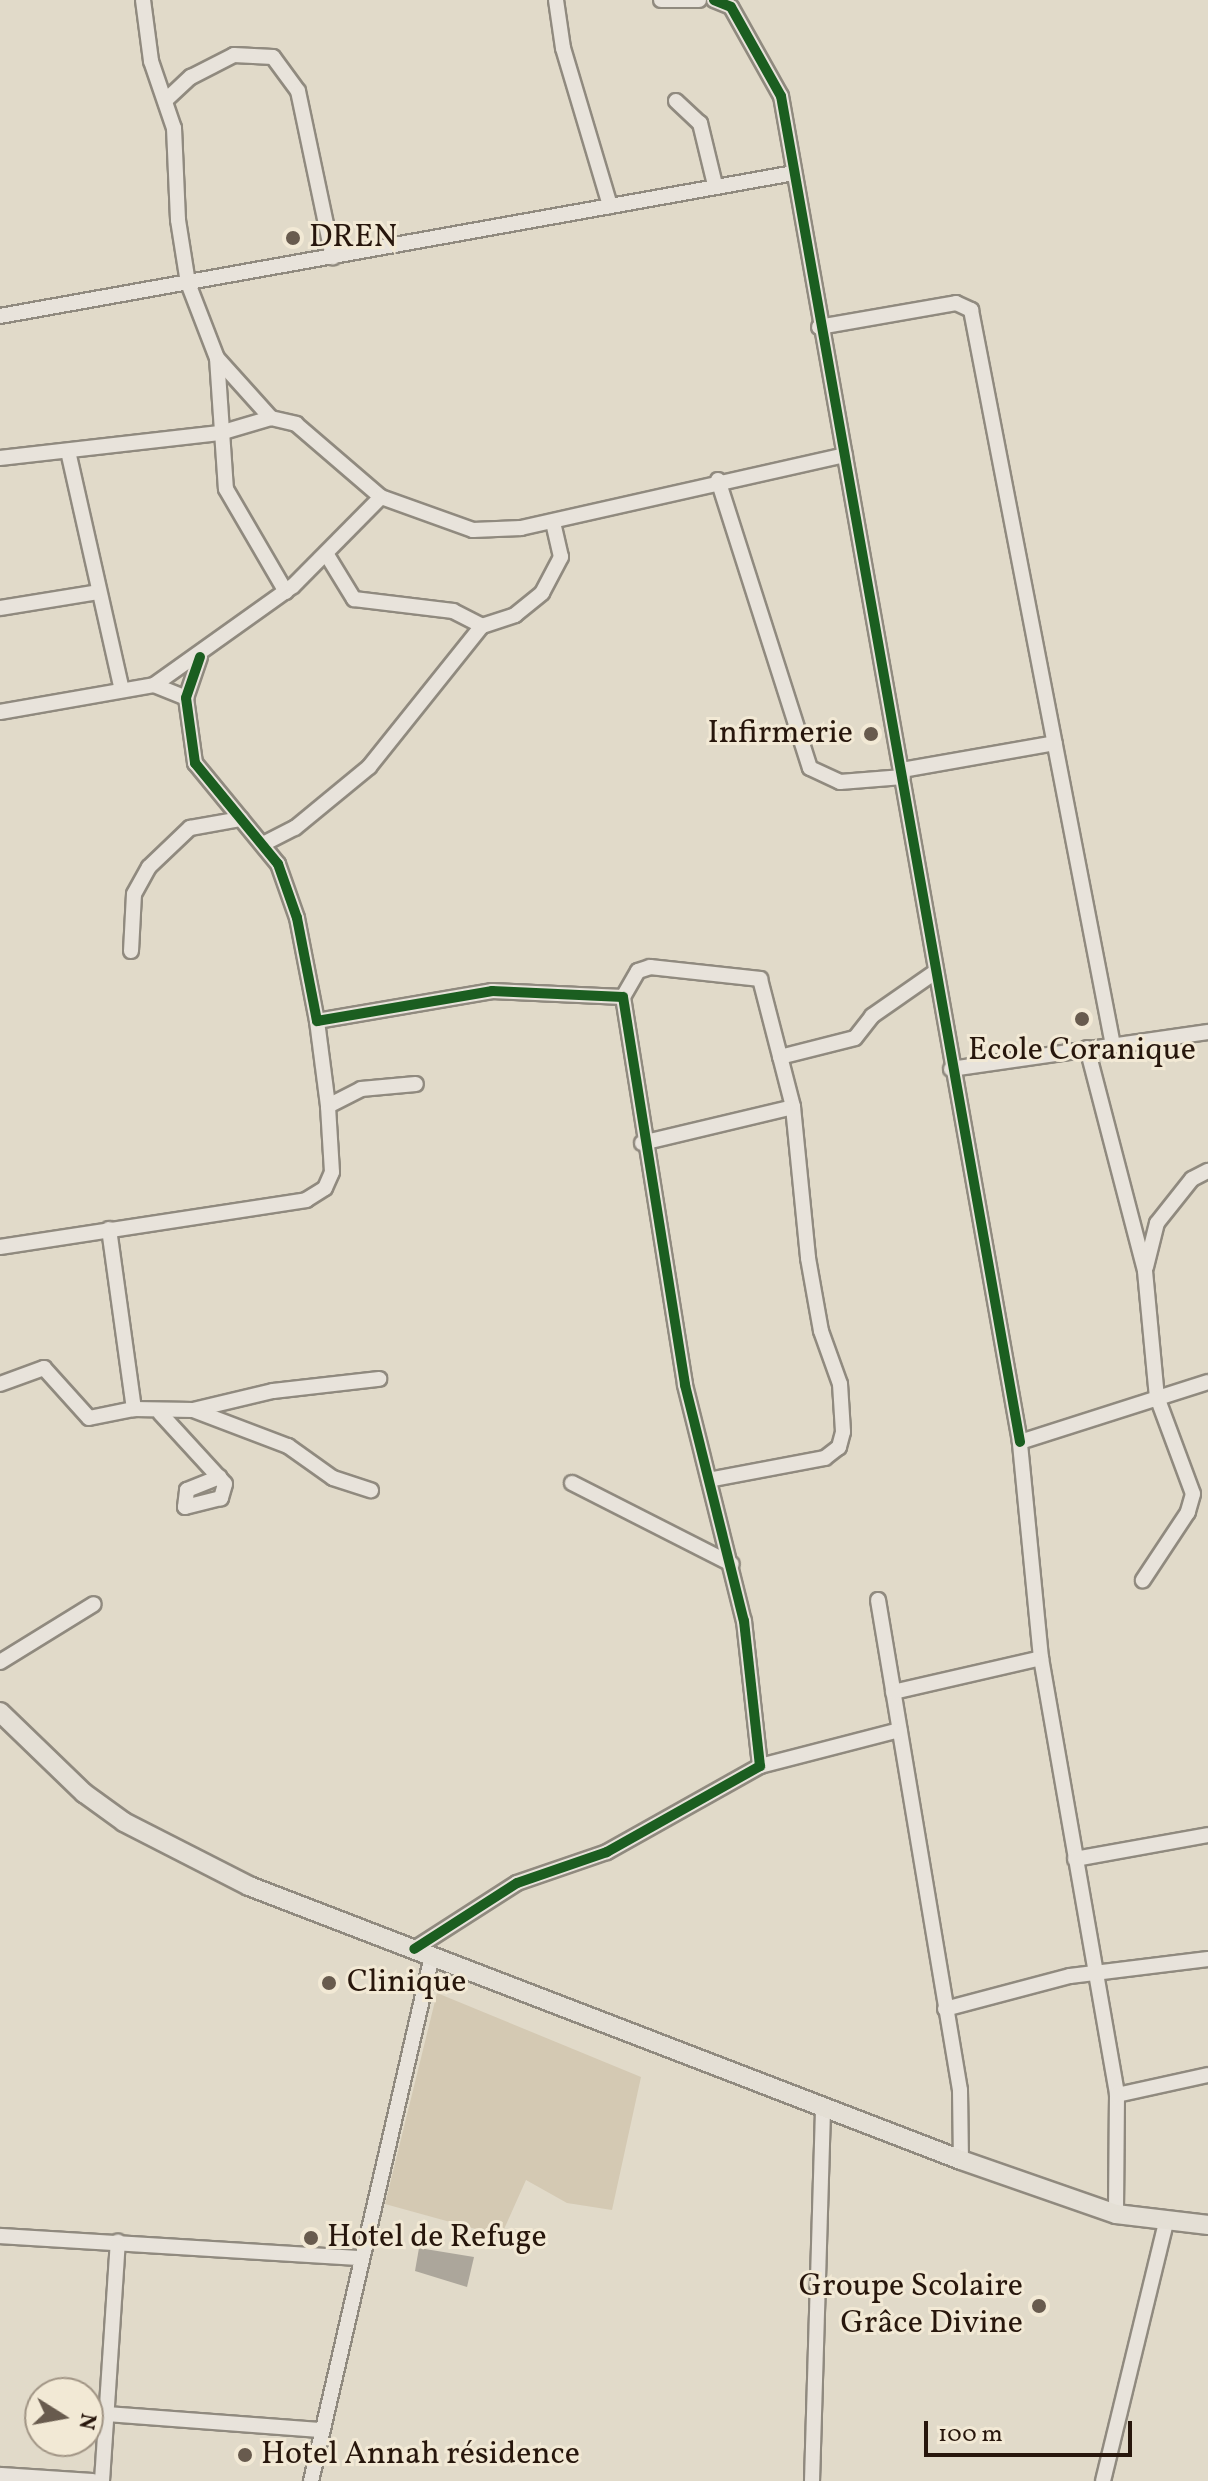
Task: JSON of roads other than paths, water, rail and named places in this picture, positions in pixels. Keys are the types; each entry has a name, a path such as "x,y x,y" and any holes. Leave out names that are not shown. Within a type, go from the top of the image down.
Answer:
{"main road":[{"path":"0,1712 84,1793 124,1822 249,1886 961,2160 1116,2214 1208,2225"}],"street":[{"path":"143,0 151,61 167,99 188,283 217,358 226,489 238,519 286,592"},
{"path":"556,0 563,48 610,206"},
{"path":"661,0 699,0"},
{"path":"714,0 731,7 771,69 794,173 819,327 902,774 951,1069 1020,1442 1041,1658 1075,1859 1099,1971 1117,2095 1116,2214"},
{"path":"167,99 226,59 255,52 273,57 298,91 333,257"},
{"path":"676,101 700,123 715,185"},
{"path":"0,316 794,173"},
{"path":"819,327 956,303 971,310 1113,1045"},
{"path":"217,358 271,418"},
{"path":"0,458 220,433 271,418 296,424 381,497 473,530 553,522 718,480 845,455"},
{"path":"68,451 122,690"},
{"path":"718,480 810,768 840,782 902,774 1055,743"},
{"path":"0,712 154,685 200,657 286,592 327,555 381,497"},
{"path":"265,843 295,828 369,767 482,626 515,615 542,593 561,557 553,522"},
{"path":"327,555 354,599 453,611 482,626"},
{"path":"0,608 99,592"},
{"path":"0,1247 109,1229 146,1229 317,1195 332,1172 335,1152 317,1021 297,918 265,843 199,772 186,698 200,657"},
{"path":"154,685 186,698"},
{"path":"131,951 134,894 149,867 190,828 241,819"},
{"path":"709,1480 825,1458 839,1447 843,1432 840,1384 821,1331 808,1258 793,1107 755,977 650,967 638,971 623,997 642,1143 685,1385 709,1480 732,1564 760,1766"},
{"path":"780,1057 855,1038 872,1016 935,972"},
{"path":"317,1021 492,991 623,997"},
{"path":"951,1069 1208,1032"},
{"path":"1087,1048 1145,1271 1157,1397 1193,1494 1188,1512 1143,1580"},
{"path":"328,1106 361,1089 416,1084"},
{"path":"642,1143 793,1107"},
{"path":"1145,1271 1157,1223 1192,1179 1208,1171"},
{"path":"109,1229 134,1409"},
{"path":"0,1384 39,1367 50,1371 84,1417 134,1409 160,1413 193,1410 273,1391 379,1379"},
{"path":"1020,1442 1208,1382"},
{"path":"193,1410 288,1446 333,1478 371,1490"},
{"path":"160,1413 219,1477"},
{"path":"572,1483 732,1564"},
{"path":"878,1600 960,2090 961,2160"},
{"path":"0,1662 94,1604"},
{"path":"893,1692 1041,1658"},
{"path":"311,2481 319,2430 359,2258 423,1952 517,1883 607,1852 760,1766 899,1730"},
{"path":"1075,1859 1208,1835"},
{"path":"945,2009 1099,1971 1208,1959"},
{"path":"1117,2095 1208,2075"},
{"path":"812,2481 823,2108"},
{"path":"1103,2481 1166,2222"},
{"path":"0,2236 359,2258"},
{"path":"102,2481 118,2242"},
{"path":"107,2414 319,2430"},
{"path":"0,2475 93,2481"}],"place":[{"name":"DREN","path":"293,238"},
{"name":"Infirmerie","path":"871,734"},
{"name":"Ecole Coranique","path":"1082,1019"},
{"name":"Clinique","path":"329,1983"},
{"name":"Hotel de Refuge","path":"311,2238"},
{"name":"Groupe Scolaire Grâce Divine","path":"1039,2306"},
{"name":"Hotel Annah résidence","path":"245,2455"}]}
